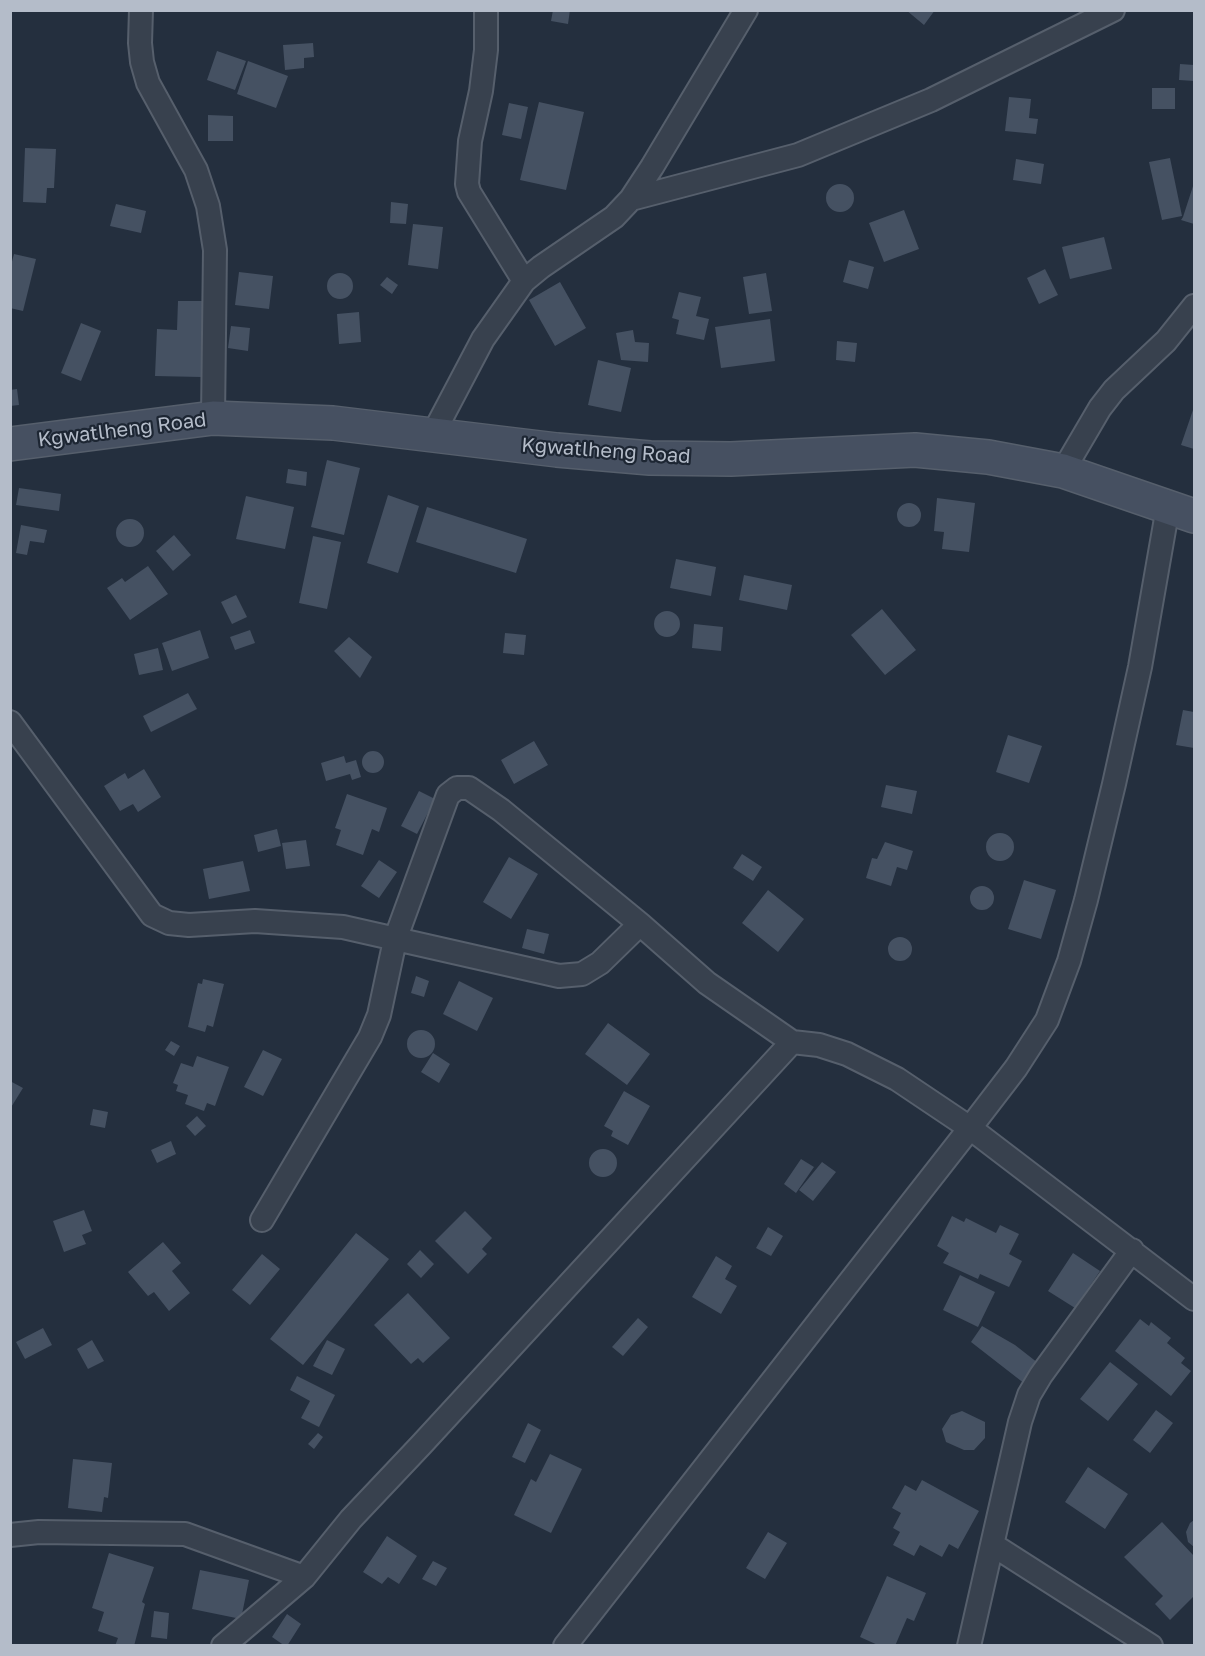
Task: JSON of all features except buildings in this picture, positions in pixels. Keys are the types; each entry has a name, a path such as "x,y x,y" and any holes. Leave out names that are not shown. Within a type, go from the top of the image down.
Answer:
{"street":[{"path":"141,10 140,43 148,83 196,170 208,206 215,250 213,418"},
{"path":"486,10 486,50 481,91 470,141 466,184 524,281"},
{"path":"433,434 483,339 524,281 614,217 631,199 746,10"},
{"path":"631,199 798,155 931,100 1113,10"},
{"path":"1063,471 1100,408 1114,390 1166,341 1194,306"},
{"name":"Kgwatlheng Road","path":"10,444 213,418 333,423 557,450 650,458 731,459 915,450 988,457 1063,471 1181,511"},
{"path":"565,1646 970,1128 1016,1068 1047,1020 1069,961 1094,870 1138,679 1181,511"},
{"path":"10,722 152,915 169,923 189,925 255,921 343,927 559,976 582,974 600,963 640,924"},
{"path":"262,1220 370,1037 379,1015 395,940 448,795 457,788 468,788 501,810 640,924 706,983 792,1042 819,1046 847,1054 887,1074 970,1128 1194,1299"},
{"path":"223,1646 304,1577 351,1519 792,1042"},
{"path":"969,1646 1020,1422 1029,1395 1132,1250"},
{"path":"10,1534 39,1532 185,1534 304,1577"},
{"path":"993,1545 1151,1646"}]}
